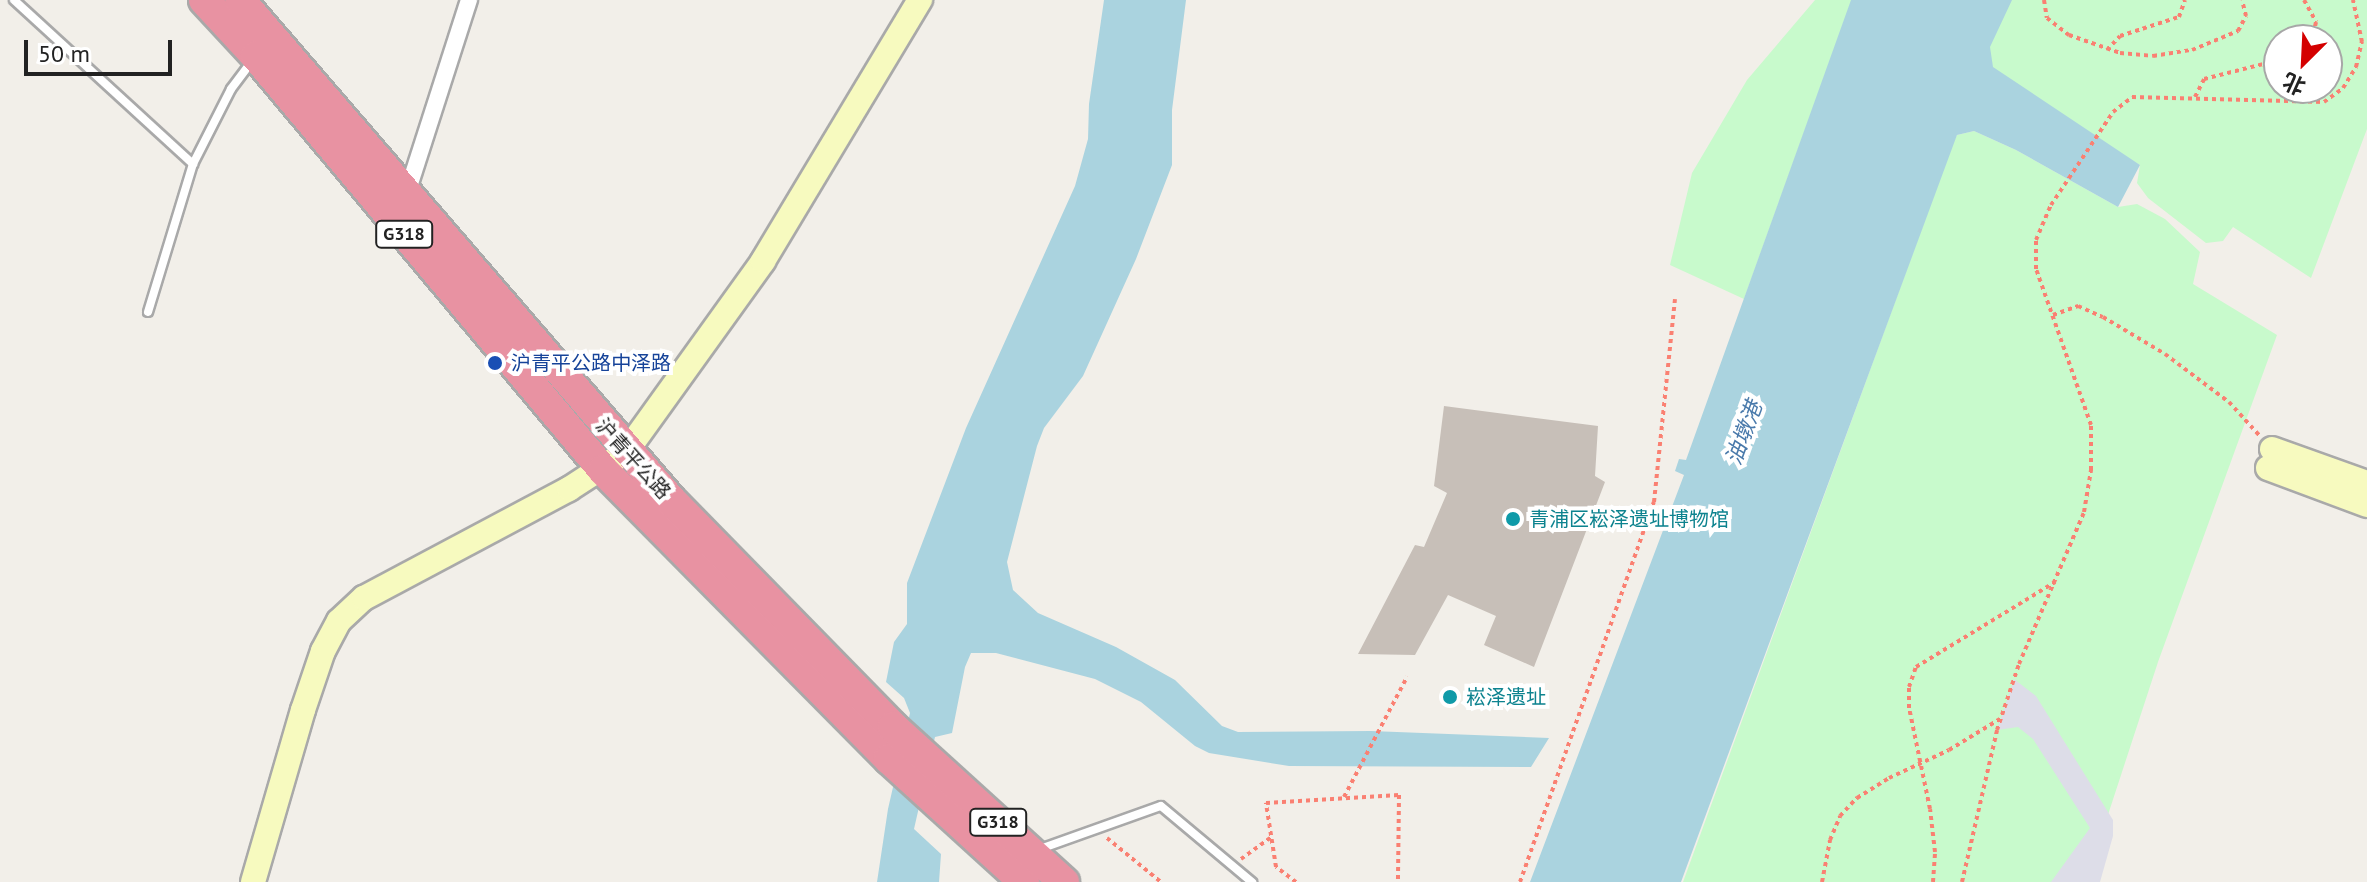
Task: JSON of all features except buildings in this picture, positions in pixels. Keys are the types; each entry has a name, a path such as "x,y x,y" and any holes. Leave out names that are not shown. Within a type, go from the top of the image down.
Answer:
{"highway":[{"name":"沪青平公路","path":"204,0 615,461 889,759 1024,882"},
{"name":"沪青平公路","path":"240,0 407,193 615,461 931,764 1064,882"}],"street":[{"path":"407,193 469,0"},
{"path":"253,882 303,710 323,651 339,621 364,598 615,461 763,261 920,0"},
{"path":"2270,458 2367,483"},
{"path":"2270,458 2367,505"}],"lane":[{"path":"14,0 193,164"},
{"path":"148,312 193,164 231,89 256,56"},
{"path":"1032,852 1161,806 1252,882"}],"path":[{"path":"2044,0 2047,18 2069,35 2107,50 2153,56 2220,41 2238,31 2246,16 2242,0"},
{"path":"2107,50 2120,36 2179,17 2185,0"},
{"path":"2304,0 2316,24"},
{"path":"1962,882 2002,717 2019,664 2084,512 2091,470 2091,425 2077,378 2036,269 2036,240 2060,191 2113,112 2132,97 2324,102 2343,88 2356,67 2362,42 2353,0"},
{"path":"2195,97 2204,79 2263,64"},
{"path":"1520,882 1552,799 1654,502 1675,299"},
{"path":"2052,316 2078,306 2165,354 2229,402 2270,458"},
{"path":"1933,882 1935,852 1909,708 1909,687 1916,667 2057,581"},
{"path":"1344,797 1407,677"},
{"path":"1822,882 1830,840 1840,816 1857,798 1878,784 1949,750 2002,717"},
{"path":"1296,882 1276,867 1266,803 1399,795 1398,882"},
{"path":"1096,829 1161,882"},
{"path":"1232,865 1271,837"}],"green space":[{"path":"1815,0 2367,0 2367,129 2311,278 2233,227 2223,241 2206,243 2148,198 2137,183 2140,165 1851,2 1744,299 1670,265 1692,173 1747,80"},
{"path":"1974,131 2016,150 2118,207 2137,204 2165,219 2200,252 2193,284 2277,335 2158,662 2086,882 1683,882 1953,143 1957,135"}],"shaded area":[{"path":"2014,679 2036,696 2113,820 2113,836 2100,882 2051,882 2090,828 2033,739 2018,727 1997,730"}],"water":[{"path":"1104,0 1186,0 1172,110 1172,165 1136,259 1083,376 1044,428 1037,446 1007,562 1013,590 1038,613 1116,647 1175,680 1222,726 1238,732 1371,731 1549,738 1531,767 1289,766 1209,753 1195,746 1141,702 1095,679 996,653 971,653 965,667 952,733 935,737 914,829 941,854 939,882 877,882 888,809 910,713 904,698 886,682 894,642 907,624 907,583 966,428 1075,186 1088,139 1089,104"},
{"name":"油墩港","path":"1851,0 2012,0 1990,47 1993,67 2140,165 2118,207 2016,150 1974,131 1957,135 1681,882 1530,882 1684,475 1675,471 1679,459 1686,460"}],"place":[{"name":"沪青平公路中泽路","path":"495,363"},
{"name":"青浦区崧泽遗址博物馆","path":"1513,519"},
{"name":"崧泽遗址","path":"1450,697"}]}
